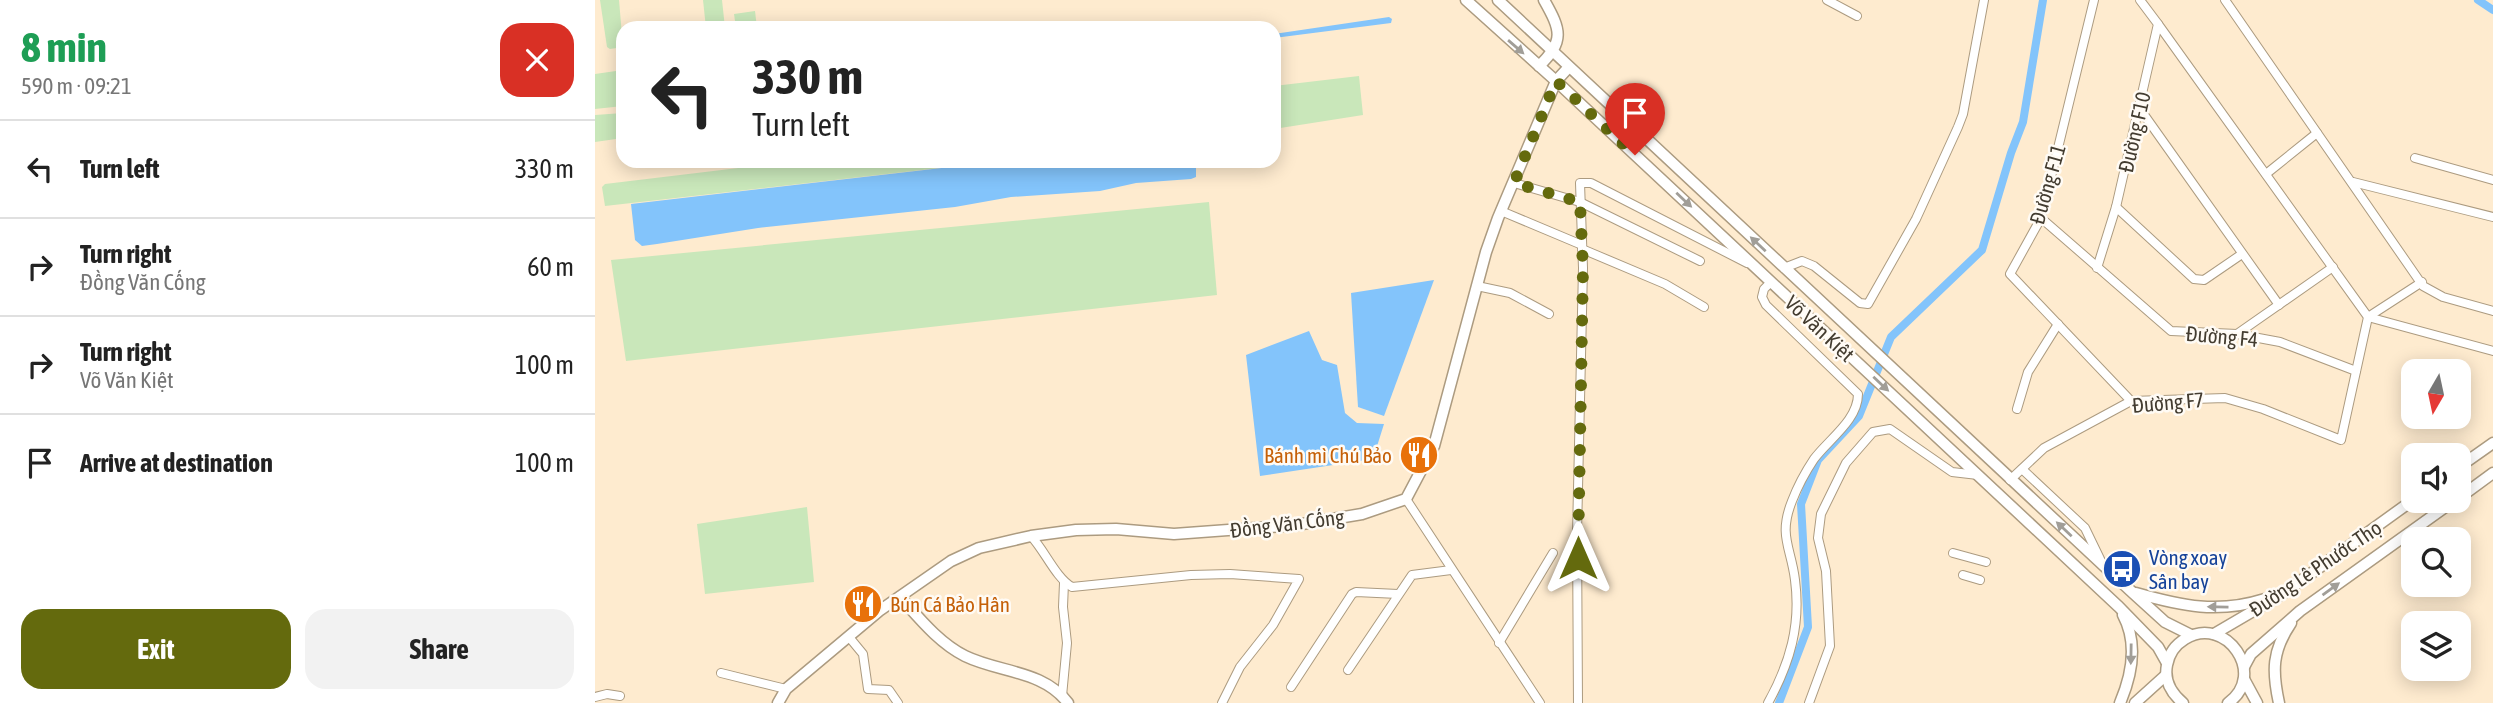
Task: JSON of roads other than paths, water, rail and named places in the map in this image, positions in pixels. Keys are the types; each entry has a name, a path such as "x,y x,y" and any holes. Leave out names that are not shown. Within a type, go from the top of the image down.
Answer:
{"street":[{"name":"Võ Văn Kiệt","path":"1466,0 2119,607 2158,647 2167,663"},
{"name":"Võ Văn Kiệt","path":"1498,0 1568,68 1918,390 2102,565 2165,622 2190,635"},
{"path":"1539,66 1554,52 1558,37 1556,22 1544,0"},
{"path":"1827,0 1857,16"},
{"path":"1784,268 1802,261 1814,266 1860,303 1868,304 1916,219 1963,114 1984,0"},
{"name":"Đường F11","path":"2094,0 2041,218 2010,274 2131,401"},
{"path":"2140,0 2368,317 2493,351"},
{"path":"2225,0 2427,289 2493,311"},
{"name":"Đường F10","path":"2097,268 2116,207 2158,24"},
{"path":"1540,703 1406,499 1434,446 1477,286 1501,211 1556,81 1568,68"},
{"path":"2140,109 2279,305"},
{"path":"2266,174 2317,133"},
{"path":"2415,158 2493,180"},
{"path":"2353,182 2493,218"},
{"path":"1514,183 1580,202 1700,261"},
{"path":"1578,703 1577,523 1582,247 1580,183 1591,183 1756,268"},
{"path":"2116,207 2194,279 2204,280 2242,254"},
{"path":"1501,211 1665,284 1704,307"},
{"name":"Đường F4","path":"2041,218 2171,331 2237,334 2280,342 2356,371"},
{"path":"2237,334 2333,267"},
{"path":"1768,703 1788,662 1795,636 1795,578 1784,531 1791,502 1813,460 1849,420 1858,403 1858,394 1766,305 1762,297 1763,289 1771,282"},
{"path":"2356,371 2368,317 2422,282"},
{"path":"1477,286 1510,293 1549,314"},
{"path":"2017,409 2028,372 2057,324"},
{"name":"Đường F7","path":"2010,480 2044,448 2131,401 2225,398 2263,409 2341,440 2356,371"},
{"path":"1809,703 1830,646 1826,571 1818,538 1821,514 1846,463 1873,432 1891,429 1951,472 1978,475"},
{"path":"2471,459 2493,443"},
{"path":"2022,469 2085,528 2102,565"},
{"name":"Đường Lê Phước Thọ","path":"2471,489 2493,473"},
{"name":"Đồng Văn Cống","path":"778,703 786,689 849,637 900,597 965,553 1031,536 1096,528 1174,534 1296,525 1361,514 1406,499"},
{"name":"Đường Lê Phước Thọ","path":"2214,634 2284,593 2401,509"},
{"name":"Đường Lê Phước Thọ","path":"2228,703 2240,691 2252,654 2300,611 2437,513"},
{"path":"1031,536 1044,550 1064,583 1072,587 1230,574 1299,579 1273,625 1240,667 1222,703"},
{"path":"1499,643 1553,552"},
{"path":"1953,553 1986,562"},
{"path":"1349,670 1412,575 1451,570"},
{"path":"1963,575 1980,580"},
{"path":"1064,583 1063,607 1067,643 1065,699"},
{"path":"2132,592 2165,601 2226,607 2239,607 2284,593"},
{"path":"1291,687 1352,594 1398,594"},
{"path":"900,597 933,632 965,655 1046,682 1065,699"},
{"path":"2119,607 2128,624 2132,652 2130,674 2120,703"},
{"path":"2279,703 2274,665 2278,645 2300,611"},
{"path":"2183,703 2169,687 2167,663 2180,642 2190,635 2202,633 2225,638 2234,646 2241,656 2244,673 2257,703"},
{"path":"849,637 863,654 868,689 890,690 898,703"},
{"path":"721,673 786,689"},
{"path":"2135,703 2166,675"},
{"path":"596,698 607,694 620,696"}],"water":[{"path":"1389,17 1392,19 1391,23 1281,37 1281,33"},
{"path":"942,168 1196,168 1196,177 1191,179 1136,183 1100,191 1011,197 955,207 758,228 642,246 635,240 631,204"},
{"path":"1434,280 1384,416 1358,407 1351,293"},
{"path":"1309,331 1322,360 1337,365 1345,413 1357,423 1384,424 1373,459 1260,476 1246,355"}],"waterway":[{"path":"1779,703 1808,627 1801,504 1818,460 1859,416 1891,337 1982,250 2023,122 2043,0"},
{"path":"2478,0 2493,10"}],"place":[{"name":"Bánh mì Chú Bảo","path":"1419,455"},
{"name":"Vòng xoay Sân bay","path":"2122,569"},
{"name":"Bún Cá Bảo Hân","path":"863,604"}]}
